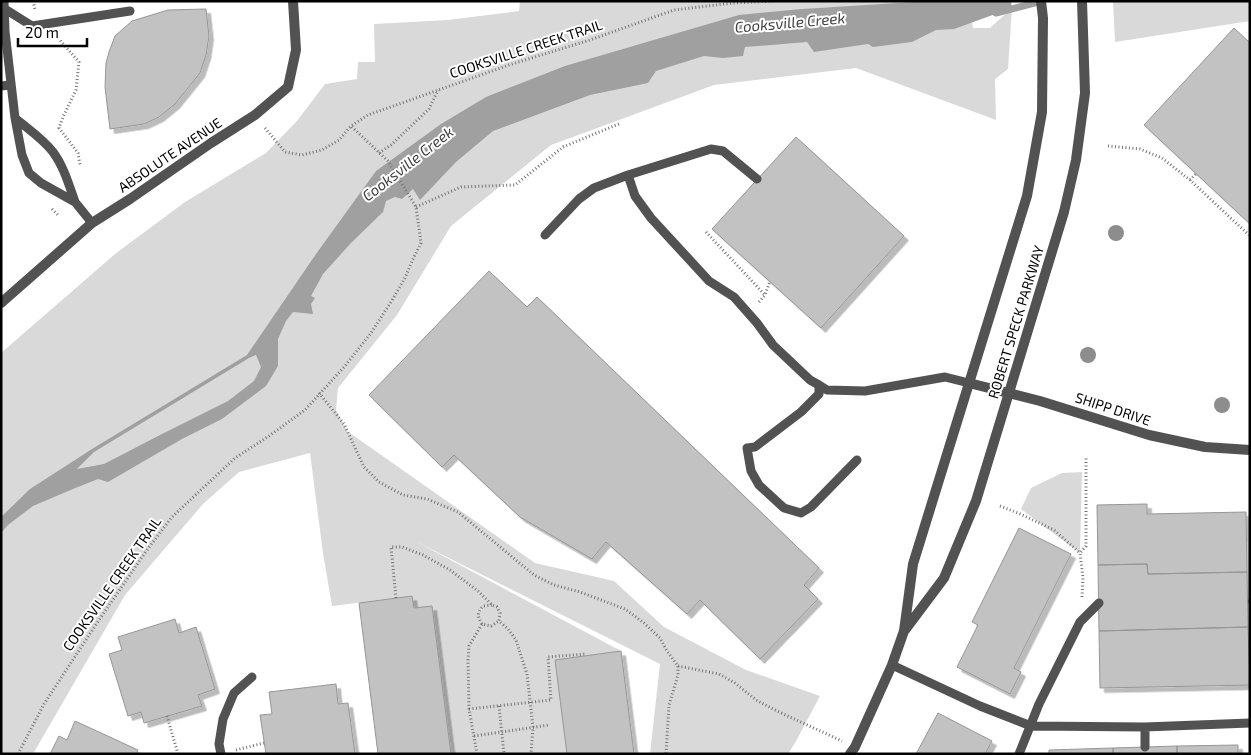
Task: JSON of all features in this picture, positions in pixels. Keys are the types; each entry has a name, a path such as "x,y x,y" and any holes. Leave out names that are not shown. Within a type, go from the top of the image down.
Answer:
{"street":[{"name":"ABSOLUTE AVENUE","path":"1,303 92,223 211,143 255,116 288,87 296,50 294,1"},
{"name":"ROBERT SPECK PARKWAY","path":"852,750 892,665 904,631 913,564 1027,196 1042,112 1043,18 1041,1"},
{"name":"ROBERT SPECK PARKWAY","path":"904,631 944,578 976,501 1064,212 1076,160 1085,93 1082,4"},
{"name":"SHIPP DRIVE","path":"969,383 1040,400 1149,435 1205,447 1250,450"}],"lane":[{"path":"4,5 32,26 130,11"},
{"path":"4,5 5,31 15,118 22,155 28,173 40,183 75,202"},
{"path":"1,86 12,85"},
{"path":"15,118 41,139 53,152 63,170 75,202 92,223"},
{"path":"545,235 579,199 594,188 628,175 711,149 723,151 757,179"},
{"path":"628,175 634,196 651,218 709,281 734,297 773,345 810,380 828,390 865,391 945,377 969,383"},
{"path":"820,386 819,394 801,412 755,447 747,448 750,471 759,485 784,508 801,513 812,507 857,460"},
{"path":"1019,754 1039,704 1080,622 1099,603"},
{"path":"892,665 980,706 1031,726 1145,727 1250,723"},
{"path":"221,754 219,744 223,719 234,693 252,677"},
{"path":"1145,727 1146,747"}],"path":[{"path":"33,1 34,9 44,23 79,62 76,90 62,116 59,128 78,153 80,168"},
{"name":"COOKSVILLE CREEK TRAIL","path":"18,754 44,704 97,623 172,517 235,458 305,410 345,366 371,333 391,302 405,278 420,243 416,207 388,161 380,153 429,109 438,90 509,64 590,40 674,10 733,3 774,1"},
{"path":"255,116 285,152 302,155 322,150 339,140 351,126 368,115 438,90"},
{"path":"416,207 461,186 515,185 563,147 621,123"},
{"path":"351,126 380,153"},
{"path":"1108,146 1140,148 1162,158 1190,180 1250,236"},
{"path":"1190,180 1196,174"},
{"path":"706,232 765,295"},
{"path":"748,314 765,295 770,281"},
{"path":"319,394 344,424 364,467 379,482 402,495 427,499 458,512 534,575 554,585 580,592 625,609 660,638 678,666 678,675 669,705 666,754"},
{"path":"1080,552 1086,546 1086,458"},
{"path":"1000,506 1018,512 1054,530 1080,552 1083,578 1080,622"},
{"path":"396,598 391,547 402,547 423,555 450,570 478,591 492,605 497,607 500,613 499,621"},
{"path":"492,605 483,606 478,617 482,624 491,626 499,621"},
{"path":"499,621 508,628 516,640 528,674 533,727 531,754"},
{"path":"477,754 469,709 468,660 469,646 482,624"},
{"path":"469,709 551,700 548,657 585,654"},
{"path":"678,666 719,674 735,683 756,700 852,750"},
{"path":"499,706 504,754"},
{"path":"167,716 178,754"},
{"path":"474,736 549,724"},
{"path":"221,754 264,743"}],"shaded area":[{"path":"520,1 969,1 973,28 990,28 1012,8 1008,69 995,79 996,120 856,68 714,85 551,145 451,226 397,315 338,388 336,410 347,431 535,563 614,581 664,627 746,670 820,696 788,754 650,754 660,664 415,541 621,651 555,660 567,754 451,754 432,606 414,608 412,596 332,606 310,453 239,472 203,504 125,595 33,754 1,754 1,353 115,254 185,202 266,153 297,121 325,84 357,79 358,62 375,62 374,24 448,20 519,11"},
{"path":"1113,1 1250,1 1250,21 1115,42"},
{"path":"1082,472 1080,553 1021,509 1031,488 1062,473"}],"water":[{"path":"930,1 1011,1 1012,8 954,29 936,30 912,42 873,47 868,44 814,52 807,42 745,47 743,56 723,58 704,56 656,71 648,83 590,95 493,131 456,162 420,200 413,189 402,199 395,197 386,201 383,212 323,274 311,296 315,298 311,304 313,314 293,312 286,321 278,339 278,366 266,386 222,419 182,439 108,482 98,479 33,506 8,525 1,533 1,517 30,489 247,355 376,171 441,124 486,97 565,66 739,15","holes":["256,355 261,367 254,381 228,401 104,464 77,469 94,452 249,358"]}],"building":[{"path":"206,9 209,36 206,55 200,73 175,104 159,117 144,124 110,129 105,87 106,63 115,36 132,21 168,10"},
{"path":"1234,28 1250,43 1250,224 1144,125"},
{"path":"796,137 904,236 821,328 712,229"},
{"path":"489,271 527,307 537,297 819,568 804,585 818,599 760,659 700,600 687,614 606,542 592,559 520,517 454,455 442,467 369,395"},
{"path":"1147,504 1147,514 1246,512 1247,572 1148,574 1147,564 1098,565 1097,505"},
{"path":"1019,528 1071,554 1014,668 1021,672 1010,694 957,667 978,625 972,622"},
{"path":"1147,564 1148,574 1247,572 1248,627 1099,631 1098,565"},
{"path":"412,596 414,608 432,606 451,754 378,754 359,603"},
{"path":"175,619 179,633 196,627 215,689 198,695 202,706 144,723 141,712 128,716 109,654 122,650 118,637"},
{"path":"1248,627 1250,685 1100,688 1099,631"},
{"path":"621,651 634,754 567,754 555,660"},
{"path":"336,684 338,704 348,703 355,754 266,754 260,715 272,714 269,692"},
{"path":"938,713 992,741 985,754 916,754"},
{"path":"75,721 138,750 136,754 50,754 59,736 67,740"},
{"path":"1238,745 1238,754 1177,754 1177,746"},
{"path":"1177,746 1177,754 1113,754 1113,748"},
{"path":"1113,748 1113,754 1049,754 1049,750"}],"waterway":[{"name":"Cooksville Creek","path":"996,13 1042,1"}]}
